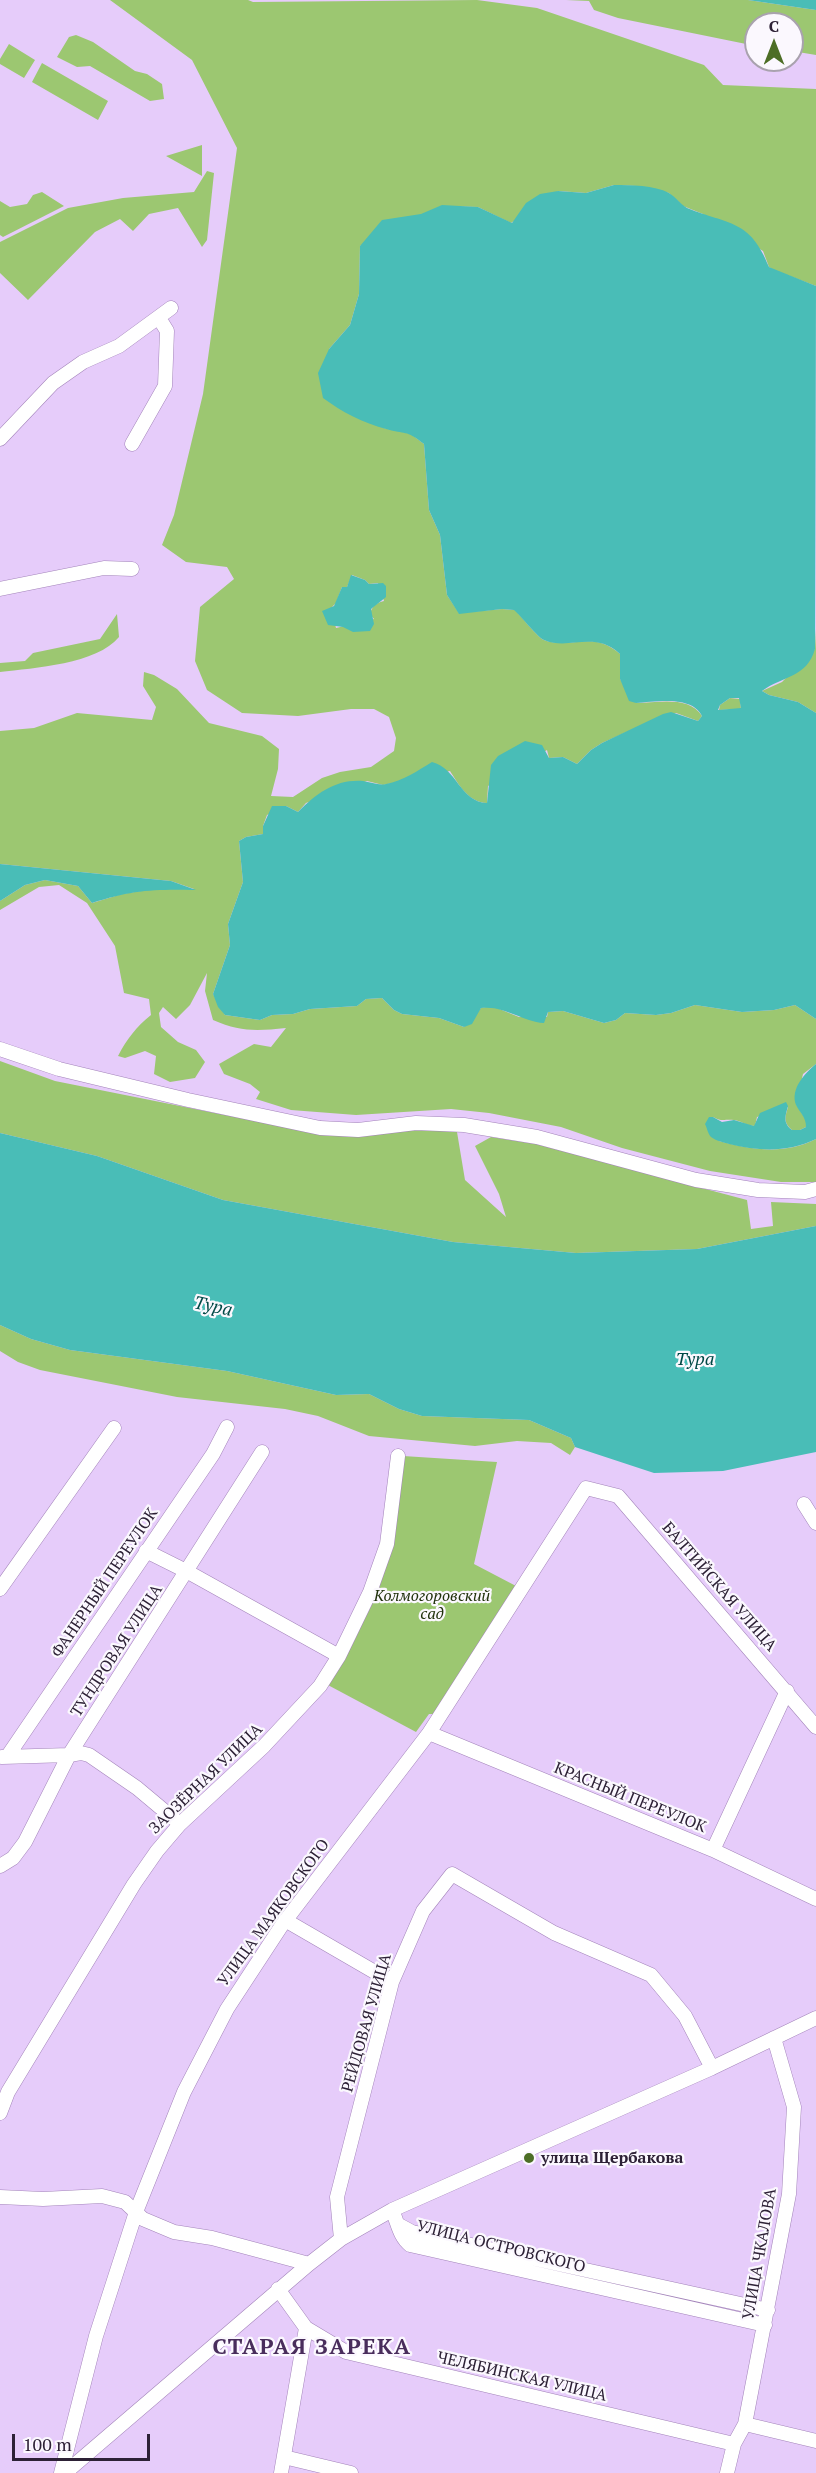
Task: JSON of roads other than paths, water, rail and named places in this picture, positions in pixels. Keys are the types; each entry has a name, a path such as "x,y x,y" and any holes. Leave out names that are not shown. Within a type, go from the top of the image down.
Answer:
{"street":[{"path":"0,439 53,383 83,362 119,346 171,308"},
{"path":"132,444 165,386 167,331 159,318"},
{"path":"0,589 104,567 132,569"},
{"path":"0,1049 59,1069 320,1128 358,1130 416,1123 464,1125 537,1137 696,1180 758,1190 805,1192 816,1189"},
{"name":"ФАНЕРНЫЙ ПЕРЕУЛОК","path":"4,1757 213,1454 227,1427"},
{"path":"0,1589 114,1428"},
{"name":"ТУНДРОВАЯ УЛИЦА","path":"0,1866 13,1858 25,1842 69,1755 188,1572 262,1452"},
{"name":"ЗАОЗЁРНАЯ УЛИЦА","path":"0,2113 8,2092 134,1884 157,1851 180,1824 264,1746 320,1686 339,1656 370,1592 387,1544 398,1456"},
{"name":"БАЛТИЙСКАЯ УЛИЦА","path":"586,1488 618,1496 816,1727"},
{"name":"УЛИЦА МАЯКОВСКОГО","path":"63,2473 96,2336 136,2212 189,2081 227,2008 285,1920 429,1733 586,1488"},
{"path":"804,1504 816,1523"},
{"path":"146,1551 339,1656"},
{"path":"713,1850 787,1691"},
{"name":"КРАСНЫЙ ПЕРЕУЛОК","path":"429,1733 713,1850 816,1899"},
{"path":"4,1757 81,1753 100,1761 180,1824"},
{"name":"РЕЙДОВАЯ УЛИЦА","path":"341,2239 337,2197 392,1982 423,1911 452,1874 554,1933 651,1975 685,2016 712,2068"},
{"path":"285,1920 392,1982"},
{"path":"63,2473 278,2289 341,2239 392,2210 712,2068 816,2018"},
{"name":"УЛИЦА ЧКАЛОВА","path":"727,2473 734,2444 745,2424 789,2194 794,2107 774,2038"},
{"path":"0,2197 43,2199 102,2196 125,2202 153,2224 174,2232 212,2238 309,2264"},
{"path":"392,2210 399,2225"},
{"name":"УЛИЦА ОСТРОВСКОГО","path":"399,2225 412,2232 768,2310"},
{"name":"УЛИЦА ОСТРОВСКОГО","path":"399,2225 402,2238 410,2245 765,2325"},
{"path":"278,2289 306,2328 281,2473"},
{"name":"ЧЕЛЯБИНСКАЯ УЛИЦА","path":"306,2328 346,2352 734,2444"},
{"path":"745,2424 816,2441"},
{"path":"284,2457 351,2473"}],"water":[{"path":"748,0 816,0 816,10"},
{"path":"614,185 642,186 663,190 687,208 726,221 746,232 762,251 769,267 816,286 815,649 811,659 800,671 762,691 798,702 816,713 816,1019 795,1005 774,1010 742,1012 695,1005 656,1015 625,1013 616,1020 604,1023 563,1011 548,1012 544,1023 497,1009 481,1008 472,1024 464,1027 439,1018 402,1014 394,1010 382,998 366,999 357,1006 310,1009 293,1014 272,1015 260,1020 225,1015 218,1007 213,994 230,945 228,924 243,882 239,841 246,837 263,834 263,826 272,806 286,806 298,812 320,793 344,782 363,781 381,785 392,783 432,762 447,771 471,797 487,803 491,765 498,756 525,741 542,745 549,758 563,757 577,764 602,743 663,714 671,712 698,721 702,716 697,709 682,702 636,703 629,701 620,679 620,654 601,643 553,643 544,640 514,610 502,609 459,614 447,595 440,535 429,510 424,444 409,434 377,427 361,420 323,398 318,373 329,349 350,325 359,294 360,246 382,220 421,214 442,205 478,207 512,223 526,203 540,194 558,191 586,193","holes":["730,698 739,698 741,708 718,710 720,705"]},
{"path":"351,575 369,584 383,583 386,586 386,597 371,609 374,624 370,631 353,632 343,627 328,625 322,611 334,606 342,587 347,587"},
{"path":"0,864 171,881 196,890 143,891 92,903 78,886 45,880 25,885 0,901"},
{"path":"816,1064 816,1139 795,1147 762,1149 729,1144 710,1136 705,1124 709,1117 722,1122 734,1120 754,1126 760,1113 786,1102 788,1106 787,1125 792,1130 806,1127 804,1118 796,1105 795,1093 803,1077"},
{"name":"Тура","path":"0,1133 97,1156 223,1200 453,1242 576,1253 697,1249 816,1226 816,1452 723,1471 654,1473 575,1447 571,1438 529,1420 422,1416 399,1409 369,1394 336,1395 227,1371 70,1350 31,1339 0,1325"}],"place":[{"name":"улица Щербакова","path":"529,2158"}],"district":[{"name":"СТАРАЯ ЗАРЕКА","path":"312,2348"}],"park label":[{"name":"Колмогоровский сад","path":"432,1605"}]}
